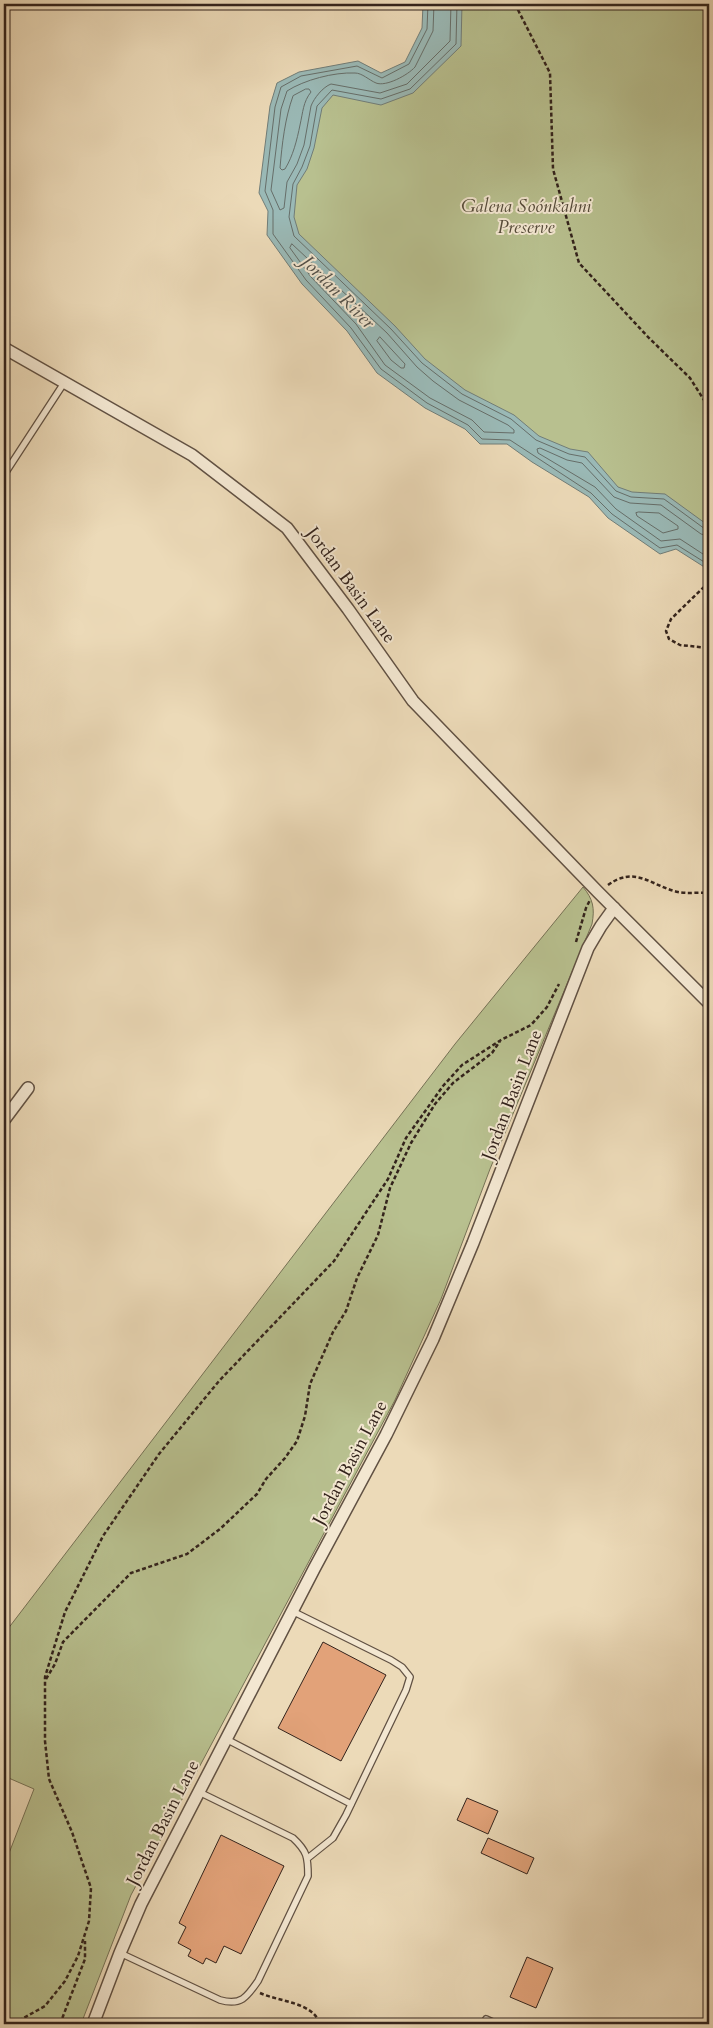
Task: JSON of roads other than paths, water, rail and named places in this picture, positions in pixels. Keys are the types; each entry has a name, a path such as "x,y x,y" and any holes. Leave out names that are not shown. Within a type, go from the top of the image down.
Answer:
{"street":[{"name":"Jordan Basin Lane","path":"4,348 192,456 287,528 348,609 413,701 709,1003"},
{"name":"Jordan Basin Lane","path":"93,2022 141,1904 292,1611 386,1435 433,1339 588,948 614,908"},
{"path":"4,1120 28,1088"}],"lane":[{"path":"4,475 64,383"},
{"path":"292,1611 396,1663 410,1677 406,1690 333,1838 308,1858"},
{"path":"226,1739 351,1804"},
{"path":"120,1953 230,2003 248,1995 262,1972 308,1876 308,1858 302,1846 293,1838 199,1792"},
{"path":"486,2019 496,2024"},
{"path":"93,2022 107,2024"}],"water":[{"name":"Jordan River","path":"423,4 462,4 461,46 413,93 381,105 333,95 322,108 314,148 307,169 297,185 294,217 299,234 395,326 425,359 465,390 514,415 539,436 570,449 588,452 618,487 632,492 665,494 709,526 709,570 676,549 660,554 608,518 589,497 532,462 507,444 480,444 465,429 425,408 377,373 347,331 302,284 267,235 268,211 259,193 270,106 277,83 299,72 358,61 381,73 405,62 422,28"}],"park label":[{"name":"Galena Soónkahni Preserve","path":"526,216"}]}
